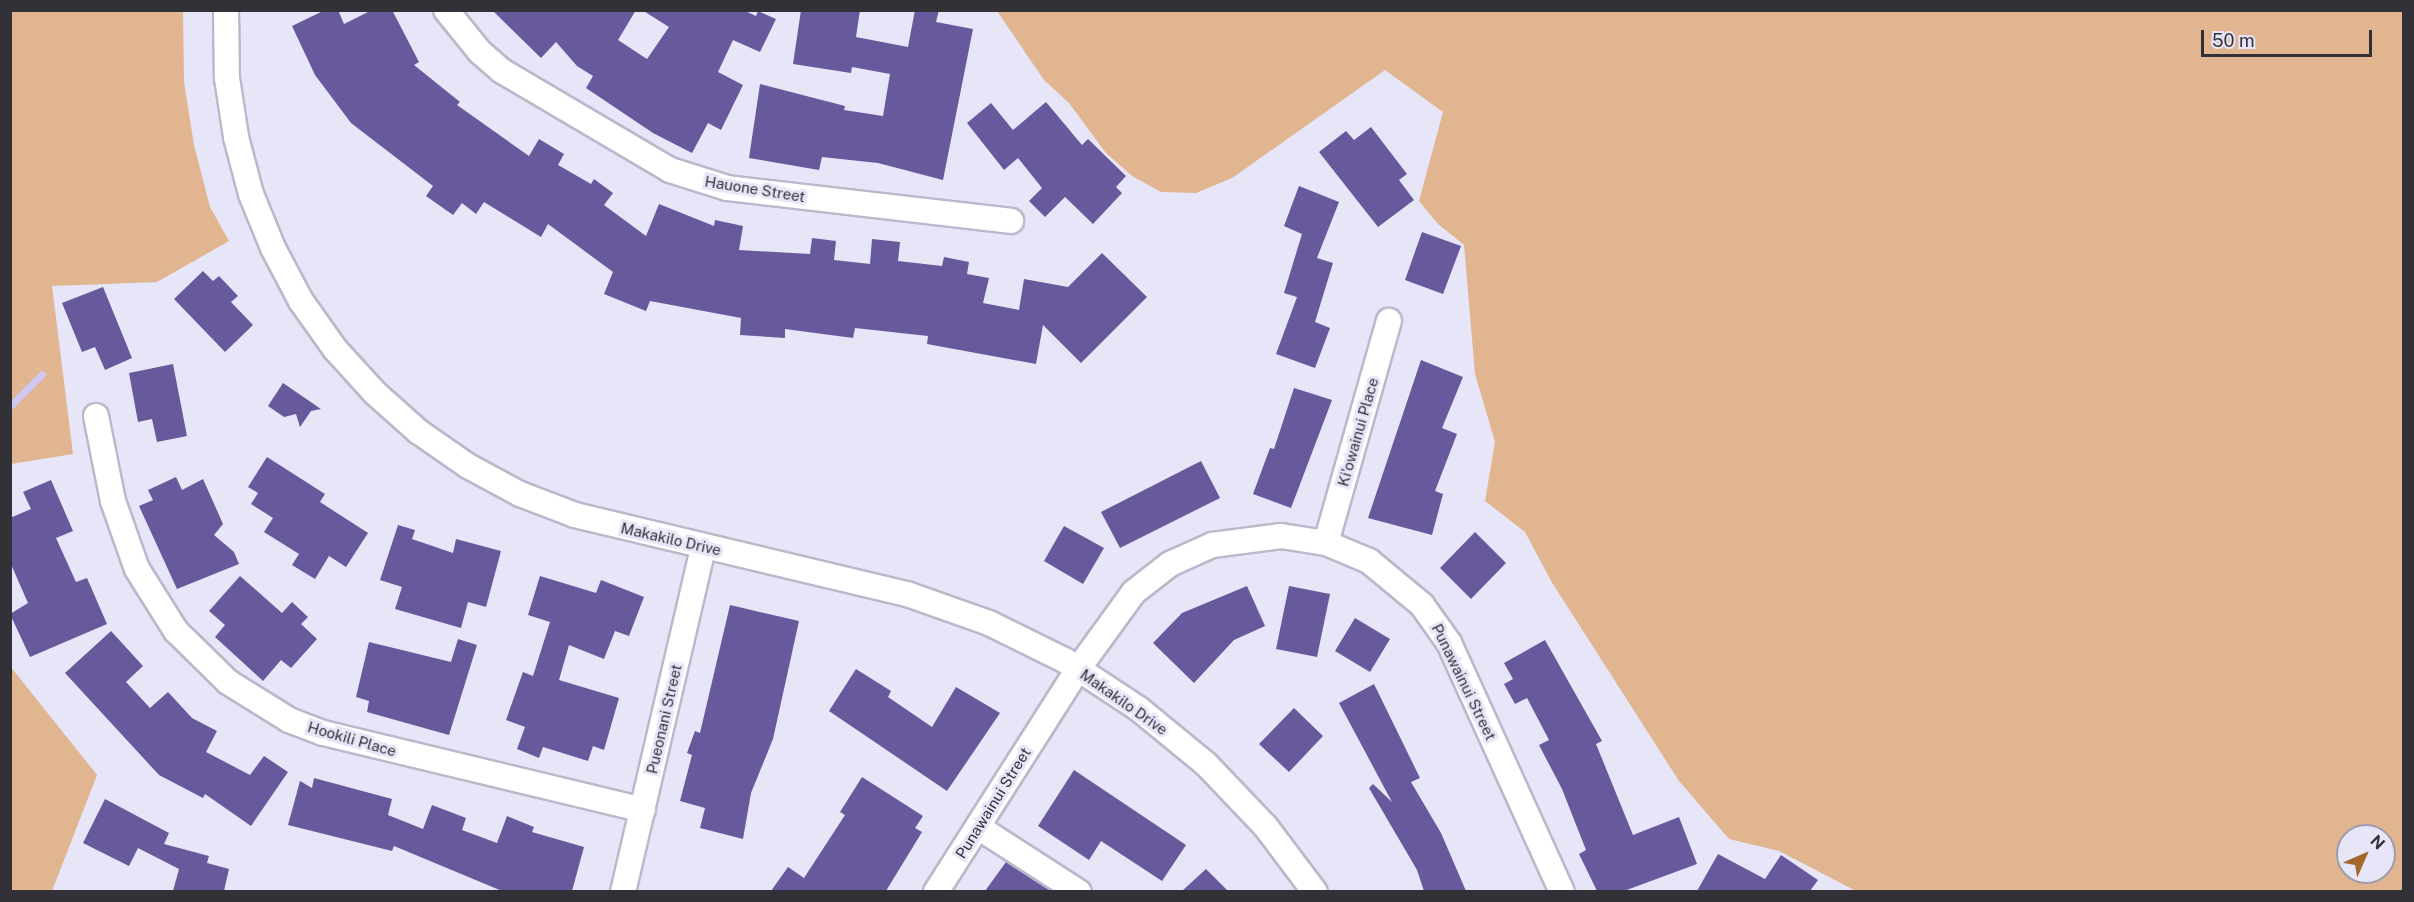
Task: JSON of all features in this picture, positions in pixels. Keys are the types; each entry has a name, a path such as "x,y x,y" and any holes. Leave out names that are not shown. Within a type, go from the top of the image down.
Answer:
{"street":[{"name":"Makakilo Drive","path":"226,10 227,78 236,137 251,194 273,248 301,301 335,349 401,416 468,466 520,494 575,515 907,594 989,623 1078,669 1139,709 1206,764 1266,827 1315,891"},
{"name":"Hauone Street","path":"446,10 480,52 511,77 643,156 698,180 756,192 1011,220"},
{"name":"Ki'owainui Place","path":"1326,543 1389,321"},
{"name":"Hookili Place","path":"96,416 113,501 137,569 176,631 228,682 281,716 323,733 643,810"},
{"name":"Punawainui Street","path":"936,891 1078,669 1134,592 1191,553 1258,536 1326,543 1389,573 1437,623 1562,891"},
{"name":"Pueonani Street","path":"623,891 703,547"},
{"path":"978,827 1079,891"}],"shaded area":[{"path":"11,10 183,11 184,82 194,145 210,207 229,241 157,282 52,286 73,454 11,464"},
{"path":"997,11 2403,11 2403,891 1856,891 1779,851 1729,839 1679,781 1551,581 1525,532 1485,501 1495,442 1475,374 1464,245 1438,224 1419,201 1443,112 1385,70 1232,178 1196,193 1161,192 1132,176 1106,153 1069,103 1044,80"},
{"path":"10,666 97,775 52,891 11,891"}],"building":[{"path":"325,10 338,10 344,24 372,10 392,10 419,62 414,65 460,102 457,105 529,156 539,139 564,154 558,165 591,184 594,179 613,193 604,205 646,236 659,204 714,226 715,220 743,226 739,250 810,254 812,238 836,241 834,260 870,264 872,239 900,242 898,261 942,266 944,257 969,262 967,274 989,278 983,303 1019,310 1024,279 1068,287 1102,253 1147,297 1081,363 1043,325 1036,364 927,344 928,336 855,328 853,338 785,329 785,338 740,335 741,318 650,301 646,311 604,294 613,272 548,224 541,237 484,202 476,214 462,203 453,215 426,196 433,186 351,123 315,75 292,26"},
{"path":"492,10 636,10 618,40 647,59 669,27 642,10 743,10 756,16 758,11 776,19 760,52 733,40 718,72 743,85 721,130 708,123 692,153 653,133 586,88 593,76 577,66 556,42 541,58"},
{"path":"801,10 860,10 856,37 908,47 915,10 939,10 936,22 973,29 943,180 878,163 822,157 819,170 749,158 760,84 845,106 844,110 883,116 890,74 852,67 851,73 793,64"},
{"path":"1046,102 1082,145 1088,139 1126,176 1116,187 1122,193 1093,224 1065,197 1045,217 1029,201 1042,188 1018,158 1004,170 967,123 991,103 1013,130"},
{"path":"1371,127 1407,174 1399,180 1414,200 1378,227 1319,152 1346,131 1354,140"},
{"path":"1299,186 1339,202 1317,258 1333,263 1315,322 1330,328 1315,368 1276,354 1297,297 1284,293 1302,234 1284,226"},
{"path":"1422,232 1461,246 1443,294 1405,280"},
{"path":"203,271 213,281 219,276 238,296 231,302 253,325 225,352 174,299"},
{"path":"103,287 132,358 105,370 95,347 82,352 62,303"},
{"path":"1421,360 1463,377 1442,428 1457,434 1435,491 1443,494 1432,535 1368,518"},
{"path":"173,364 187,436 157,442 152,419 138,422 129,373"},
{"path":"283,383 321,409 311,411 300,427 296,414 284,417 268,406"},
{"path":"1294,388 1332,400 1291,508 1253,494 1270,448 1274,449"},
{"path":"267,457 325,494 320,502 368,533 346,567 329,556 315,579 292,565 299,554 264,532 273,518 251,504 258,493 248,487"},
{"path":"1201,461 1220,498 1120,548 1101,512"},
{"path":"176,477 182,490 203,479 223,524 214,535 234,552 239,564 177,589 139,506 153,500 148,490"},
{"path":"51,480 73,531 56,538 76,582 87,578 107,624 30,657 10,614 28,603 10,562 10,518 31,509 23,492"},
{"path":"398,525 415,530 412,539 453,553 456,539 501,551 486,607 468,602 461,628 395,609 402,587 380,580"},
{"path":"1064,526 1104,548 1083,584 1044,561"},
{"path":"1475,532 1506,563 1471,599 1440,568"},
{"path":"240,576 282,613 292,602 308,617 301,624 317,639 291,668 281,660 263,681 215,637 225,625 209,611"},
{"path":"540,576 596,593 601,580 644,597 629,636 615,631 604,659 569,645 559,680 619,698 604,750 593,746 588,761 543,747 539,758 517,749 525,727 506,720 523,672 533,676 550,622 528,615"},
{"path":"1247,586 1265,626 1234,640 1194,683 1153,643 1182,613"},
{"path":"1289,586 1330,594 1317,657 1276,649"},
{"path":"730,605 799,621 773,739 751,793 743,839 700,828 705,808 680,801 692,755 687,753 695,731 700,733"},
{"path":"1355,618 1390,639 1370,672 1335,651"},
{"path":"111,631 143,666 126,682 150,708 168,692 192,718 217,731 206,752 250,775 264,756 288,772 251,826 205,794 203,798 159,775 65,673"},
{"path":"458,639 477,645 449,735 367,712 369,701 356,697 369,642 451,662"},
{"path":"1545,640 1602,741 1596,744 1633,835 1679,817 1697,864 1624,891 1597,891 1579,854 1586,850 1562,789 1539,745 1549,740 1527,698 1515,704 1504,684 1513,679 1504,663"},
{"path":"856,669 891,691 888,697 932,727 956,687 1000,713 947,791 829,711"},
{"path":"1374,684 1420,778 1411,782 1441,833 1466,891 1424,891 1417,870 1369,788 1373,784 1392,802 1339,703"},
{"path":"1294,708 1323,736 1289,772 1259,744"},
{"path":"1074,770 1186,845 1162,881 1101,841 1089,860 1038,826"},
{"path":"862,777 923,816 915,828 922,832 886,891 771,891 788,867 804,878 845,815 840,812"},
{"path":"314,778 392,799 388,815 423,829 432,805 466,818 462,830 497,843 507,816 534,827 532,832 584,847 572,891 502,891 394,846 392,851 288,825 300,781 312,788"},
{"path":"105,799 169,833 164,844 209,856 207,863 229,869 224,891 173,891 179,869 138,848 129,866 83,843"},
{"path":"1718,854 1765,879 1781,855 1818,880 1810,891 1697,891"},
{"path":"1006,862 1052,891 985,891"},
{"path":"1206,869 1228,891 1182,891"}],"waterway":[{"path":"10,406 42,374"}]}
